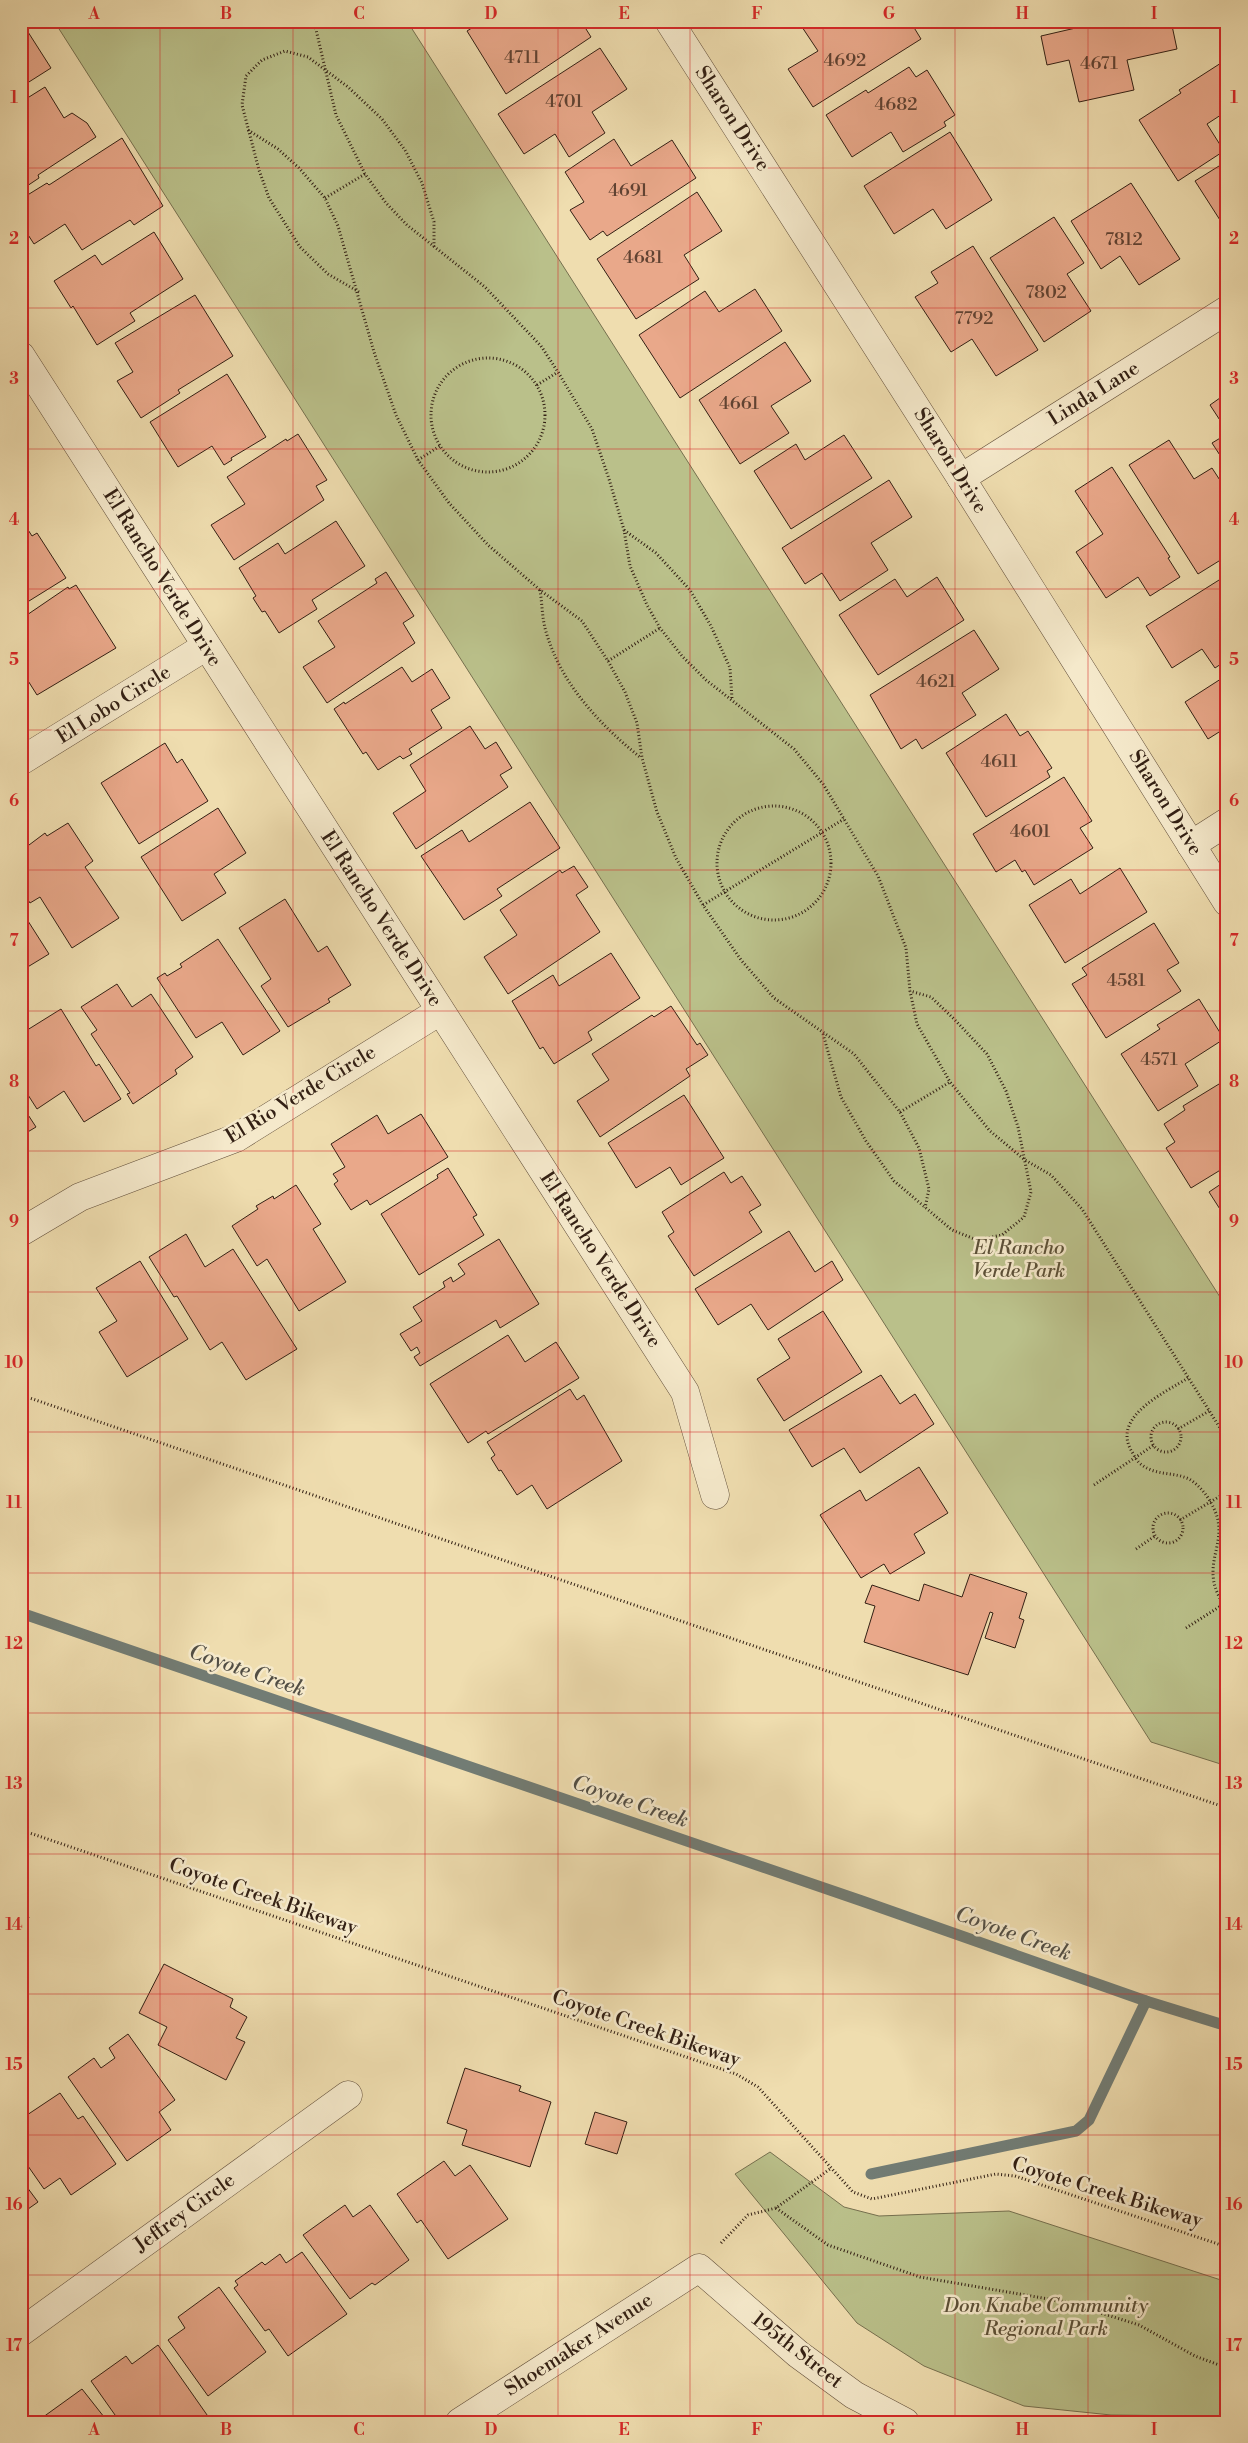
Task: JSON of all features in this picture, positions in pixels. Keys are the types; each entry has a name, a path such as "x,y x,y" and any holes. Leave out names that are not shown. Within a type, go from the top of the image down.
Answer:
{"street":[{"name":"Sharon Drive","path":"669,21 961,478 1227,902"},
{"name":"Linda Lane","path":"961,478 1227,310"},
{"name":"El Rancho Verde Drive","path":"21,356 205,647 685,1392 715,1495"},
{"name":"El Lobo Circle","path":"21,761 205,647"},
{"path":"1191,844 1227,822"},
{"name":"El Rio Verde Circle","path":"21,1232 80,1197 236,1138 440,1011"},
{"name":"Jeffrey Circle","path":"21,2332 348,2095"},
{"name":"Shoemaker Avenue","path":"460,2422 698,2268"},
{"name":"195th Street","path":"698,2268 798,2354 854,2395 905,2422"}],"path":[{"path":"314,21 336,115 365,174 386,203 434,249 485,288 541,346 592,429 624,530 630,566 647,605 660,628 682,656 706,680 794,749 824,784 878,876 906,948 910,991 917,1024 950,1082 959,1096 990,1131 1025,1160 1050,1175 1082,1209 1227,1439"},
{"path":"359,292 328,274 300,247 270,198 242,105 246,76 262,60 284,52 308,57 326,70 382,119 406,150 422,183 434,222 434,249"},
{"path":"248,130 278,149 299,168 325,198 338,226 359,292 374,352 396,415 418,460 449,504 488,544 540,590 582,621 608,661 625,692 637,723 642,758 657,812 676,858 704,905 741,960 774,998 854,1054 900,1112 919,1148 928,1189 925,1208"},
{"path":"325,198 365,174"},
{"path":"493,357 511,361 527,371 537,385 545,402 546,420 542,437 533,452 519,464 502,471 485,472 467,468 452,459 440,446 433,429 431,411 435,393 444,378 458,365 475,358 493,357"},
{"path":"537,385 558,372"},
{"path":"418,460 440,446"},
{"path":"624,530 656,553 690,590 711,626 730,668 732,699"},
{"path":"540,590 545,628 560,665 582,702 615,737 642,758"},
{"path":"608,661 660,628"},
{"path":"778,806 795,810 810,819 822,832 830,849 831,867 828,884 818,900 805,912 788,919 770,920 752,915 736,906 725,892 719,875 717,858 722,841 731,826 744,814 760,807 778,806"},
{"path":"704,905 844,818"},
{"path":"822,1033 841,1097 866,1141 894,1181 952,1230 977,1240 1002,1235 1024,1217 1031,1192 1018,1127 1006,1091 987,1054 931,997 910,991"},
{"path":"900,1112 950,1082"},
{"path":"1188,1378 1143,1407 1133,1417 1128,1431 1128,1445 1142,1465 1159,1474 1188,1479 1201,1489 1211,1502 1217,1516 1218,1528 1212,1568 1213,1582 1217,1595 1225,1603 1227,1609"},
{"path":"21,1395 1227,1808"},
{"path":"1178,1429 1209,1411"},
{"path":"1171,1423 1178,1429 1180,1439 1176,1448 1171,1451 1161,1451 1154,1445 1151,1436 1158,1424 1171,1423"},
{"path":"1094,1485 1154,1445"},
{"path":"1180,1520 1227,1492"},
{"path":"1167,1513 1180,1520 1183,1528 1176,1540 1162,1542 1155,1536 1153,1526 1158,1517 1167,1513"},
{"path":"1136,1549 1155,1536"},
{"path":"1186,1628 1225,1603"},
{"name":"Coyote Creek Bikeway","path":"21,1830 736,2074 758,2087 830,2169 854,2192 872,2199 996,2174 1015,2176 1227,2247"},
{"path":"748,2215 776,2208 830,2169"},
{"path":"776,2208 828,2245 920,2277 1066,2302 1139,2325 1195,2356 1227,2368"}],"green space":[{"name":"El Rancho Verde Park","path":"54,21 407,21 1227,1308 1227,1766 1151,1742"},
{"name":"Don Knabe Community Regional Park","path":"770,2152 844,2207 879,2216 1009,2211 1227,2282 1227,2419 1201,2416 1111,2415 1024,2406 924,2366 857,2323 735,2174"}],"building":[{"path":"21,21 51,68 21,87"},
{"path":"483,21 581,21 591,37 506,94 467,31"},
{"path":"812,21 910,21 921,39 813,107 788,69 818,51 802,27"},
{"path":"1106,21 1171,21 1177,49 1127,60 1134,90 1079,102 1069,60 1047,65 1041,36"},
{"path":"600,48 627,89 592,112 605,133 569,157 555,134 524,154 498,114"},
{"path":"1221,63 1227,72 1227,111 1207,124 1224,151 1178,181 1139,120 1181,93 1179,90"},
{"path":"909,67 916,77 927,70 955,115 944,122 946,126 903,152 891,132 852,157 826,115 866,90 868,93"},
{"path":"45,87 64,118 72,113 87,123 96,137 38,175 39,178 21,190 21,102"},
{"path":"950,132 992,200 946,229 933,209 894,234 864,186"},
{"path":"122,138 163,206 134,225 130,220 82,250 65,224 34,244 21,224 21,199 47,183 49,185"},
{"path":"614,139 631,166 672,140 696,178 607,236 603,231 590,240 570,210 584,202 565,172"},
{"path":"1227,161 1227,231 1195,181"},
{"path":"1131,183 1180,259 1139,285 1120,256 1101,269 1071,221"},
{"path":"697,192 722,231 684,255 699,279 636,319 597,259"},
{"path":"1054,217 1084,263 1067,274 1091,311 1044,342 990,258"},
{"path":"154,232 183,279 130,313 135,321 97,345 73,306 71,308 54,281 95,255 102,265"},
{"path":"973,246 1038,350 996,376 972,339 951,352 915,297 938,283 931,272"},
{"path":"755,289 782,331 680,398 639,335 705,291 719,312"},
{"path":"195,295 233,356 178,390 180,393 141,418 117,381 133,372 115,343"},
{"path":"785,342 811,381 771,406 789,433 740,464 699,400"},
{"path":"227,374 266,437 231,458 232,460 224,465 212,446 178,467 150,422"},
{"path":"1227,393 1227,431 1210,405"},
{"path":"298,434 327,480 316,486 324,500 234,560 211,525 245,504 227,477 286,439 287,441"},
{"path":"1227,434 1227,466 1212,443"},
{"path":"844,435 872,478 791,529 754,471 796,444 805,460"},
{"path":"1169,440 1194,479 1212,468 1227,491 1227,556 1198,574 1129,465"},
{"path":"1112,467 1170,557 1168,558 1180,577 1150,596 1138,577 1106,598 1076,552 1103,534 1075,491"},
{"path":"889,480 912,517 871,543 888,570 840,601 822,573 805,584 782,548"},
{"path":"21,519 32,536 37,533 66,578 21,604"},
{"path":"336,521 365,566 312,600 317,609 279,633 265,611 262,612 253,598 256,596 239,568 278,543 285,554"},
{"path":"386,572 414,616 403,623 415,643 327,703 303,667 335,647 318,621 377,583 375,579"},
{"path":"1227,575 1227,660 1215,668 1202,649 1172,668 1146,626"},
{"path":"937,577 964,620 878,675 839,615 895,579 907,597"},
{"path":"76,585 116,648 37,695 25,676 21,679 21,619 68,587 69,589"},
{"path":"974,630 999,669 962,693 976,715 922,749 916,739 901,749 870,695"},
{"path":"402,667 412,682 432,669 450,698 431,710 442,728 409,749 412,754 403,759 400,756 378,770 366,752 363,754 334,709 344,702 345,704"},
{"path":"1227,675 1227,727 1208,739 1185,702"},
{"path":"1006,714 1020,736 1028,731 1052,768 1047,771 1050,777 986,817 946,753"},
{"path":"470,726 485,749 496,742 512,768 500,775 508,787 416,849 393,813 426,791 410,765"},
{"path":"165,743 177,763 182,759 208,801 139,844 101,783"},
{"path":"1064,777 1092,821 1080,828 1093,848 1034,885 1025,870 1022,872 1015,860 996,872 973,834"},
{"path":"530,802 560,848 497,889 502,896 464,920 421,856 462,830 469,842"},
{"path":"218,808 246,853 214,874 226,893 182,921 141,857"},
{"path":"68,823 93,861 85,867 119,918 72,948 40,897 30,903 21,889 21,851 45,833 47,836"},
{"path":"574,866 588,887 576,895 600,932 508,994 484,957 517,935 500,910 560,870 562,873"},
{"path":"1120,868 1147,912 1065,963 1029,905 1071,879 1080,894"},
{"path":"285,899 318,952 327,946 351,985 328,999 330,1002 288,1027 261,986 271,979 239,928"},
{"path":"21,910 49,954 21,971"},
{"path":"1154,923 1179,963 1167,970 1181,991 1106,1038 1072,984 1087,975 1082,968"},
{"path":"218,939 280,1031 243,1055 222,1022 196,1038 157,978 165,973 167,976 182,967 180,964"},
{"path":"611,953 640,998 588,1032 592,1040 554,1064 543,1047 540,1049 512,1001 553,975 559,986"},
{"path":"117,984 132,1007 151,994 193,1057 175,1070 177,1074 133,1104 127,1094 130,1093 91,1034 97,1030 81,1007"},
{"path":"1199,999 1224,1039 1185,1064 1198,1086 1158,1111 1121,1054 1160,1029 1157,1025"},
{"path":"671,1006 697,1045 700,1043 708,1055 686,1069 690,1076 600,1137 577,1101 609,1080 592,1054 652,1015 654,1017"},
{"path":"61,1009 96,1066 99,1064 121,1099 84,1122 64,1091 37,1109 21,1084 21,1027 24,1032"},
{"path":"1219,1084 1227,1096 1227,1166 1191,1188 1166,1148 1175,1142 1164,1124 1185,1110 1183,1106"},
{"path":"684,1095 724,1158 681,1185 670,1167 636,1188 608,1143"},
{"path":"21,1104 36,1127 21,1136"},
{"path":"421,1114 448,1157 370,1205 367,1200 351,1210 334,1184 338,1181 333,1174 345,1167 331,1144 377,1115 388,1134"},
{"path":"448,1168 477,1215 473,1217 484,1235 419,1275 381,1214 438,1178 437,1175"},
{"path":"724,1172 731,1183 742,1176 761,1205 749,1212 762,1232 694,1276 668,1236 674,1232 662,1212"},
{"path":"1227,1180 1227,1216 1225,1217 1209,1192"},
{"path":"296,1185 321,1224 313,1229 346,1282 299,1311 267,1259 257,1266 232,1226 258,1209 256,1206 273,1196 274,1199"},
{"path":"789,1231 815,1272 832,1261 843,1280 768,1330 751,1304 718,1325 695,1289"},
{"path":"186,1234 205,1267 233,1249 297,1349 246,1380 222,1342 210,1350 177,1296 174,1297 149,1257"},
{"path":"499,1239 539,1304 500,1328 496,1320 420,1366 414,1357 420,1353 417,1347 411,1351 400,1334 422,1321 413,1307 445,1287 443,1282 451,1277 453,1282 465,1274 458,1264"},
{"path":"140,1261 188,1339 127,1377 99,1332 117,1321 96,1288"},
{"path":"823,1311 862,1372 784,1421 757,1379 790,1358 778,1339"},
{"path":"508,1335 525,1362 556,1342 579,1378 488,1434 486,1431 468,1443 430,1384"},
{"path":"881,1375 900,1404 915,1394 934,1424 860,1473 844,1448 812,1467 789,1430"},
{"path":"570,1389 577,1400 584,1395 622,1461 547,1509 532,1485 517,1495 491,1458 495,1455 487,1442"},
{"path":"919,1467 948,1513 914,1534 925,1553 890,1574 884,1564 861,1578 820,1515 860,1490 866,1501"},
{"path":"970,1574 1027,1593 1019,1618 1024,1620 1015,1648 985,1638 993,1613 990,1612 968,1675 864,1642 875,1606 865,1603 872,1585 919,1601 924,1584 962,1597"},
{"path":"21,1914 29,1917 21,1941"},
{"path":"164,1964 233,1999 230,2007 247,2017 236,2038 245,2042 226,2080 158,2045 167,2027 139,2013"},
{"path":"128,2034 175,2100 159,2112 171,2130 127,2161 68,2077 94,2058 101,2068 115,2058 109,2048"},
{"path":"465,2068 521,2086 519,2091 551,2102 530,2167 462,2145 467,2130 447,2123"},
{"path":"60,2093 78,2119 83,2116 116,2164 71,2195 60,2178 44,2189 21,2156 21,2119"},
{"path":"595,2112 627,2122 617,2154 585,2144"},
{"path":"444,2161 455,2176 470,2165 508,2219 448,2259 421,2220 417,2223 397,2194"},
{"path":"21,2179 38,2202 21,2214"},
{"path":"345,2205 353,2217 370,2205 409,2260 375,2285 372,2283 350,2299 303,2235"},
{"path":"21,2216 27,2225 21,2229"},
{"path":"302,2252 347,2314 288,2356 269,2329 265,2331 234,2288 238,2285 235,2281 262,2262 265,2265 280,2254 286,2263"},
{"path":"219,2287 266,2352 208,2396 168,2340 185,2328 178,2317"},
{"path":"158,2345 212,2422 120,2422 91,2381 126,2356 132,2364"},
{"path":"82,2389 108,2422 41,2422 39,2420"}],"waterway":[{"name":"Coyote Creek","path":"21,1613 862,1901 1146,2001 1227,2026"},
{"path":"871,2174 1076,2131 1089,2120 1146,2001"}]}
